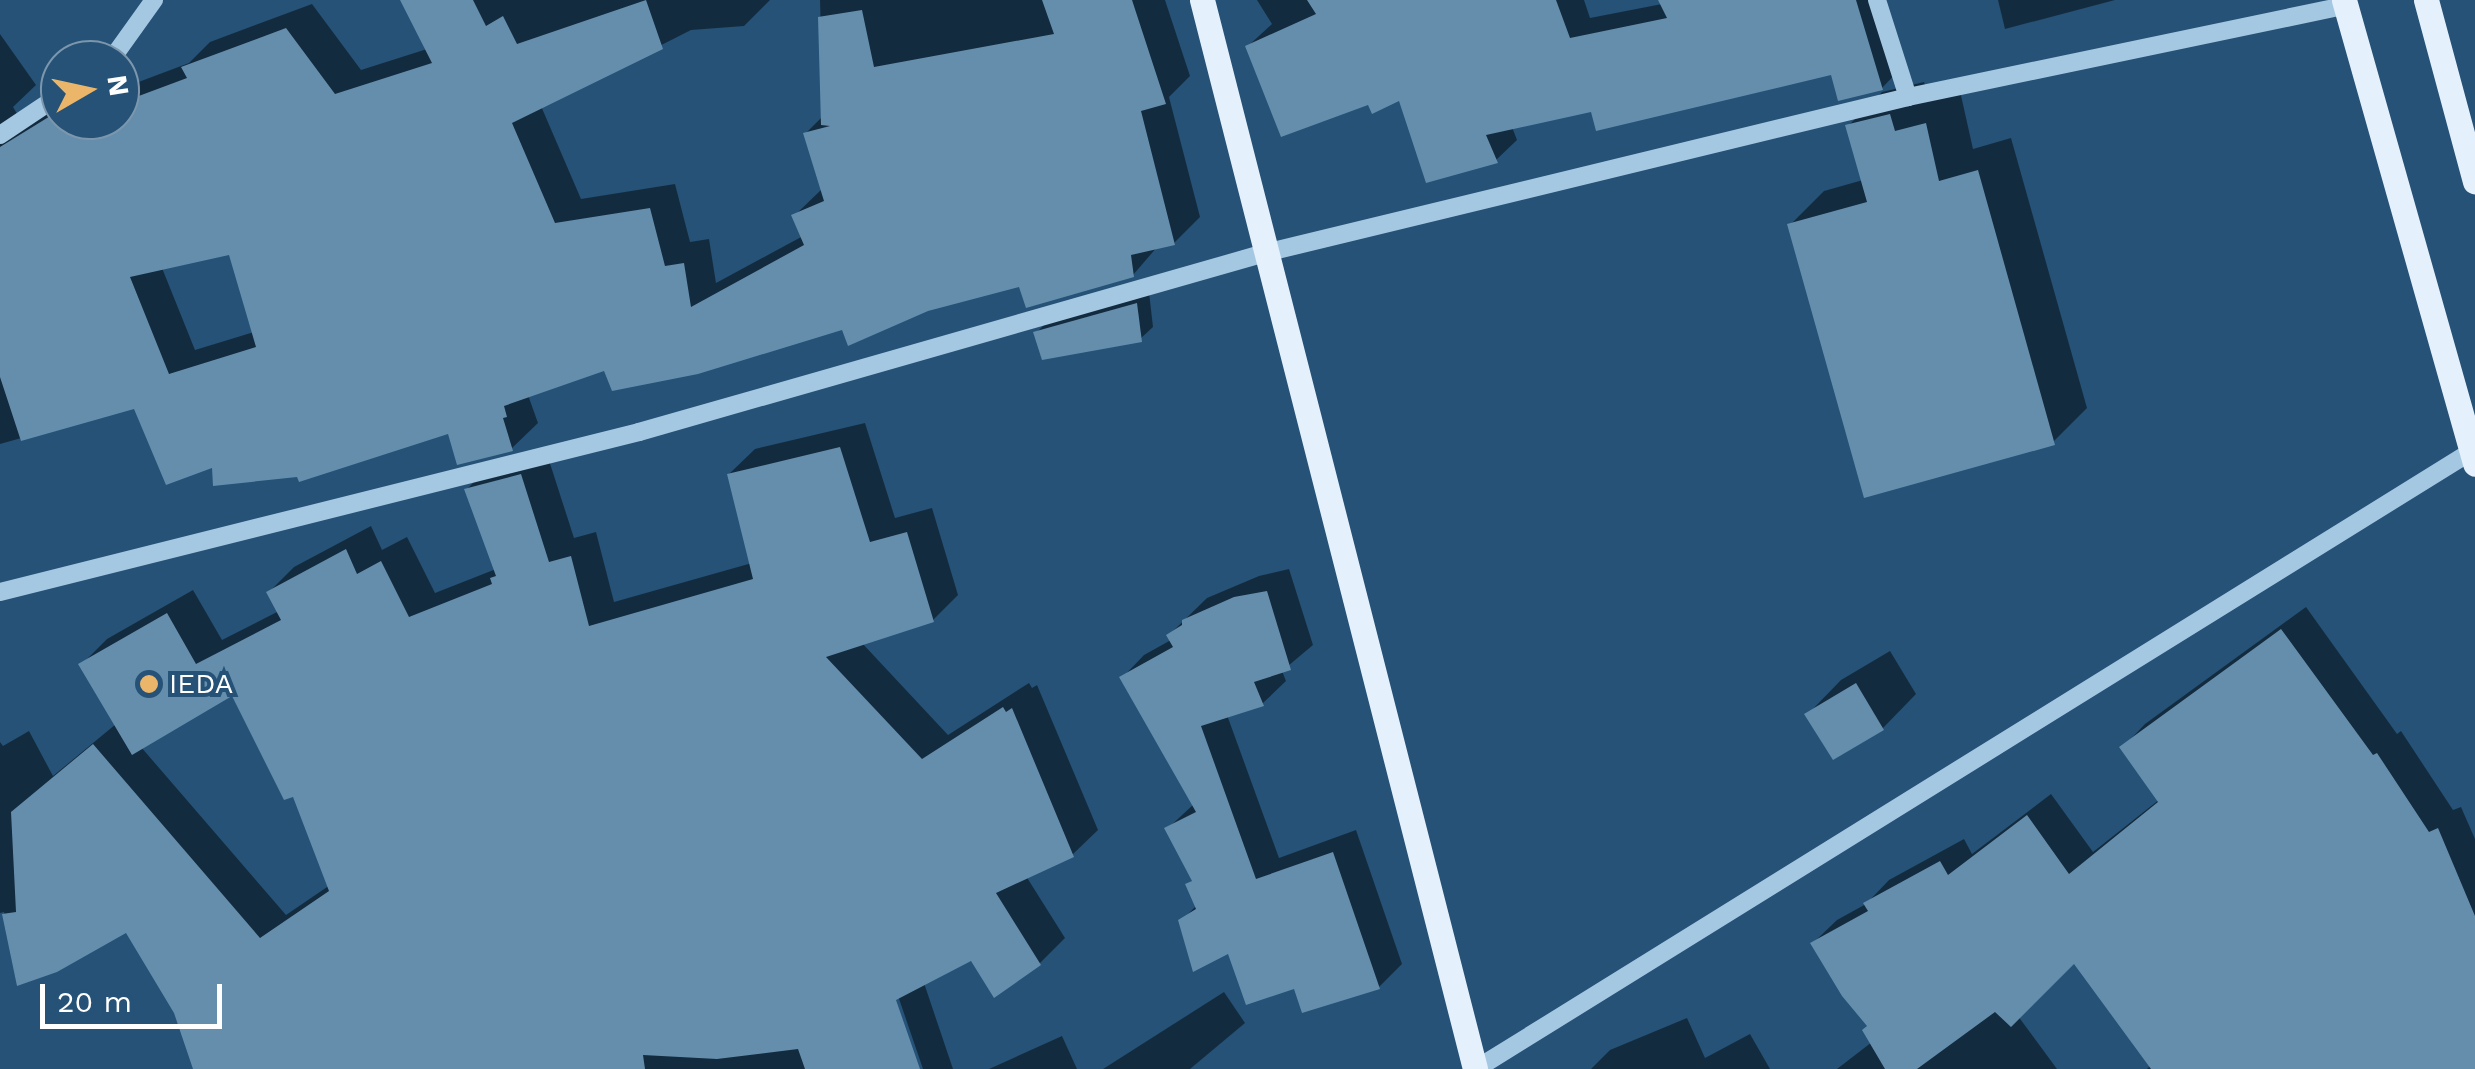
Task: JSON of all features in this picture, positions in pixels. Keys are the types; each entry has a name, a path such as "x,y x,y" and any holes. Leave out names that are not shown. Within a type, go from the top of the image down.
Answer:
{"main road":[{"path":"1202,0 1476,1069"},
{"path":"2426,0 2475,181"},
{"path":"2344,3 2474,455"}],"street":[{"path":"126,40 154,0"},
{"path":"1876,0 1908,97"},
{"path":"0,592 638,432 1265,253 1908,97 2344,3"},
{"path":"0,135 40,108"},
{"path":"1476,1069 2474,455"}],"building":[{"path":"400,0 473,0 486,26 503,16 517,44 646,0 663,49 512,123 555,223 650,208 665,266 684,263 691,307 804,245 791,215 824,201 803,133 830,126 821,125 818,17 862,10 874,67 1054,34 1042,0 1132,0 1166,104 1141,111 1175,245 1131,255 1134,277 1026,308 1019,287 928,311 848,346 842,330 698,374 612,391 604,371 504,406 507,417 503,418 513,451 457,465 448,434 299,482 297,477 213,486 212,468 166,485 134,409 21,441 0,377 0,147 40,122 40,140 140,140 140,96 187,78 181,67 286,28 335,94 432,63","holes":["229,255 256,347 169,374 130,277"]},
{"path":"1307,0 1556,0 1570,38 1667,18 1658,0 1856,0 1883,90 1838,101 1831,75 1596,131 1591,112 1486,135 1498,163 1426,183 1399,101 1372,114 1368,105 1281,137 1245,46 1316,14"},
{"path":"1890,114 1895,131 1926,123 1939,181 1978,170 2055,445 1864,498 1787,224 1867,202 1845,125"},
{"path":"1137,303 1142,342 1042,360 1033,332"},
{"path":"840,447 870,542 907,532 934,622 826,657 922,759 1003,707 1006,712 1012,708 1074,857 996,893 1041,965 994,998 971,961 896,1000 920,1069 805,1069 798,1049 717,1059 643,1055 645,1069 193,1069 174,1013 126,933 57,972 17,986 2,914 16,912 11,812 93,744 260,938 329,891 293,797 284,800 232,696 132,755 78,664 167,613 196,664 281,620 266,592 346,549 357,574 381,561 409,617 492,584 490,578 496,576 464,489 521,474 549,562 571,556 589,626 753,579 727,474"},
{"path":"1267,591 1291,670 1254,682 1264,706 1201,726 1256,879 1333,852 1380,989 1302,1013 1294,989 1246,1005 1228,954 1193,972 1178,920 1196,909 1185,884 1192,881 1164,828 1196,812 1119,677 1173,647 1166,635 1182,625 1182,620 1234,597"},
{"path":"2281,629 2373,755 2377,753 2429,832 2438,828 2475,916 2475,1069 2151,1069 2074,964 2011,1027 1995,1012 1917,1069 1885,1069 1862,1030 1867,1026 1842,996 1810,943 1868,911 1863,903 1940,861 1948,875 2027,815 2069,874 2158,802 2119,747"},
{"path":"1856,683 1884,730 1833,760 1804,714"}],"place":[{"name":"IEDA","path":"149,684"}]}
